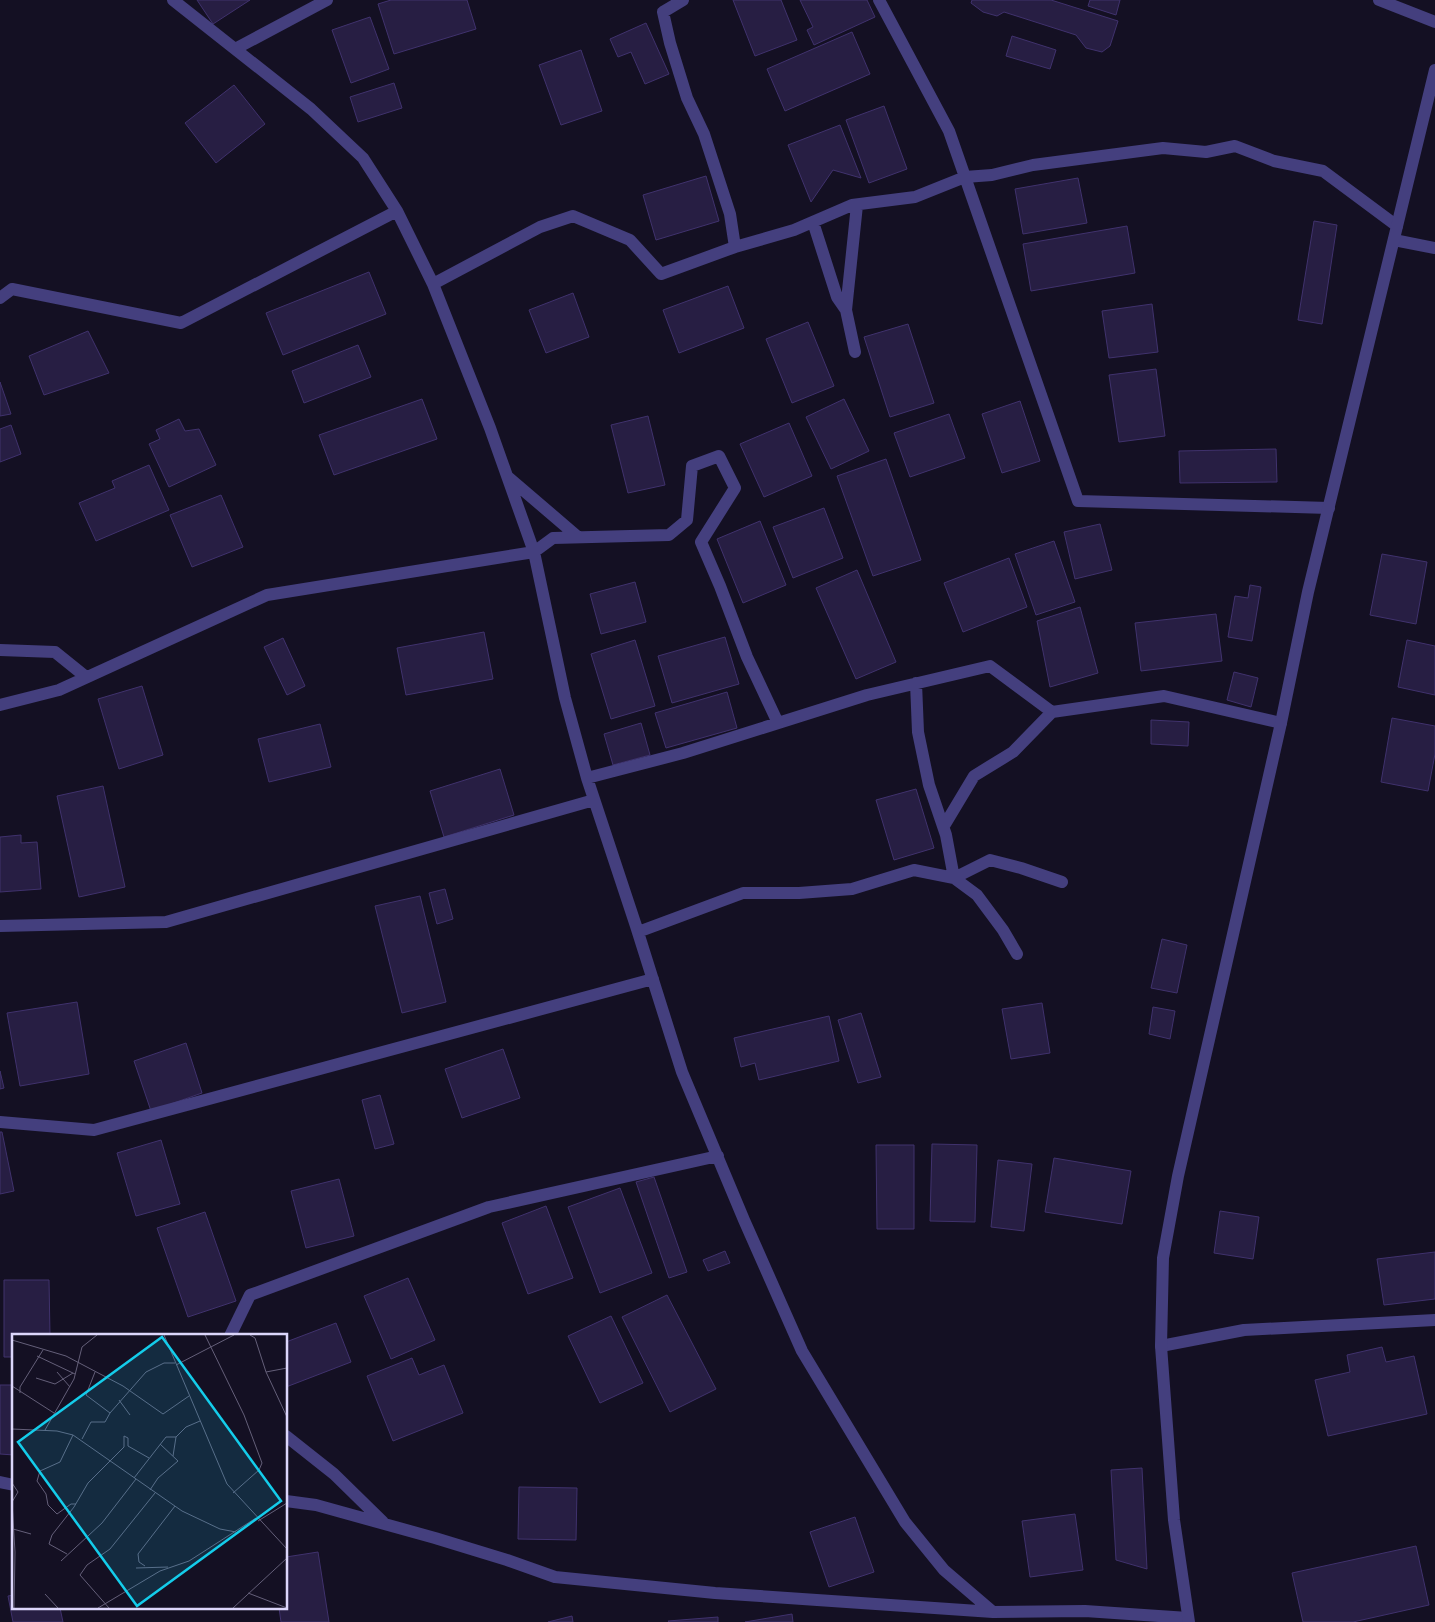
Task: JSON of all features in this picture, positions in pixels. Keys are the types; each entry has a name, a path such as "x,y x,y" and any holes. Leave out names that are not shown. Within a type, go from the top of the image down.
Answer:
{"street":[{"path":"173,0 311,109 363,158 397,211 433,284 534,552 565,698 587,778 682,1072 802,1351 900,1514 944,1570 993,1612"},
{"path":"235,49 327,0"},
{"path":"682,0 663,12 687,98 704,134 730,214 735,247"},
{"path":"880,0 949,131 1078,502 1329,508"},
{"path":"1379,0 1435,22"},
{"path":"288,1501 316,1505 385,1524 507,1560 556,1577 715,1593 993,1612 1085,1611 1188,1620 1174,1520 1160,1346 1163,1258 1178,1176 1281,724 1308,592 1435,70"},
{"path":"433,284 540,227 573,216 630,240 661,274 735,247 794,230 852,205 915,197 965,177 992,175 1033,165 1164,148 1206,152 1236,146 1274,161 1323,171 1397,226"},
{"path":"855,352 846,310 858,205"},
{"path":"0,298 12,289 181,323 397,211"},
{"path":"813,222 830,279 837,297 846,310"},
{"path":"1394,240 1435,248"},
{"path":"0,705 59,690 267,595 534,552 554,538 669,535 688,520 692,466 719,456 735,488 701,542 747,657 778,723"},
{"path":"506,475 578,538"},
{"path":"0,650 55,652 86,677"},
{"path":"587,778 683,753 867,695 990,666 1052,712"},
{"path":"916,683 918,732 930,784 944,826 954,878"},
{"path":"944,826 974,776 1013,752 1052,712 1164,696 1281,724"},
{"path":"0,926 166,922 594,800"},
{"path":"954,878 990,860 1062,882"},
{"path":"638,932 742,893 799,893 852,889 914,870 954,878 977,895 1003,930 1017,954"},
{"path":"0,1122 94,1130 653,980"},
{"path":"231,1334 250,1295 480,1210 718,1156"},
{"path":"1160,1346 1244,1330 1435,1320"},
{"path":"288,1438 334,1474 385,1524"}],"building":[{"path":"197,0 250,0 213,24"},
{"path":"391,0 467,0 476,29 394,54 378,4"},
{"path":"733,0 781,0 797,40 755,56"},
{"path":"800,0 867,0 875,17 814,45 807,30 813,27"},
{"path":"972,0 1051,0 1118,21 1110,46 1102,52 1086,48 1076,35 1004,12 997,16 983,12 971,3"},
{"path":"1090,0 1120,0 1116,15 1088,6"},
{"path":"370,17 389,69 351,83 332,30"},
{"path":"646,23 669,74 645,84 631,52 618,57 610,39"},
{"path":"852,32 870,74 785,111 767,69"},
{"path":"1012,36 1056,50 1050,69 1006,56"},
{"path":"581,50 602,111 561,125 539,65"},
{"path":"394,83 402,108 358,122 350,97"},
{"path":"234,85 265,124 216,163 185,123"},
{"path":"884,106 907,169 869,183 846,120"},
{"path":"840,125 861,178 833,170 811,202 788,145"},
{"path":"706,176 719,221 656,240 643,195"},
{"path":"1078,178 1087,223 1023,234 1015,189"},
{"path":"1314,221 1337,225 1322,324 1298,320"},
{"path":"1127,226 1135,273 1031,291 1023,244"},
{"path":"369,272 386,314 283,355 266,313"},
{"path":"728,286 744,328 679,353 663,310"},
{"path":"573,293 589,337 546,353 529,310"},
{"path":"1152,304 1158,352 1109,358 1102,311"},
{"path":"808,322 834,386 792,403 766,339"},
{"path":"908,324 934,403 890,417 864,337"},
{"path":"88,331 109,373 44,395 29,356"},
{"path":"358,345 371,377 304,403 292,371"},
{"path":"1156,369 1165,436 1119,442 1109,375"},
{"path":"0,382 11,414 0,416"},
{"path":"422,399 437,439 334,475 319,435"},
{"path":"844,399 869,451 831,469 806,417"},
{"path":"1020,401 1040,461 1002,473 982,414"},
{"path":"949,414 965,458 910,477 894,433"},
{"path":"648,416 665,485 628,493 611,425"},
{"path":"179,419 185,431 199,429 216,465 169,487 149,444 160,439 156,430"},
{"path":"789,423 812,476 764,497 740,444"},
{"path":"11,425 21,454 0,462 0,429"},
{"path":"1276,449 1277,482 1180,483 1179,451"},
{"path":"886,459 921,560 873,576 837,476"},
{"path":"149,465 169,510 96,541 79,503 115,488 112,481"},
{"path":"221,495 243,547 192,567 170,515"},
{"path":"824,508 843,558 793,578 773,527"},
{"path":"760,521 786,585 743,603 717,539"},
{"path":"1100,524 1112,570 1075,579 1064,532"},
{"path":"1054,541 1075,602 1036,615 1015,554"},
{"path":"1382,554 1427,562 1416,624 1370,615"},
{"path":"1009,558 1027,607 963,632 944,583"},
{"path":"857,570 896,662 856,679 816,588"},
{"path":"635,582 646,622 601,634 590,594"},
{"path":"1250,585 1261,587 1252,641 1228,637 1235,596 1248,598"},
{"path":"1080,607 1098,673 1050,687 1037,621"},
{"path":"1216,614 1222,661 1141,671 1135,623"},
{"path":"484,632 493,679 406,695 397,648"},
{"path":"725,637 739,684 672,703 658,656"},
{"path":"283,638 305,686 287,695 264,647"},
{"path":"635,640 655,706 611,719 591,654"},
{"path":"1407,640 1435,646 1435,695 1398,687"},
{"path":"1234,672 1258,678 1251,707 1227,700"},
{"path":"142,686 163,755 119,769 98,699"},
{"path":"727,692 737,728 666,748 655,713"},
{"path":"1392,718 1435,726 1435,754 1428,791 1381,782"},
{"path":"1151,720 1189,722 1188,746 1151,744"},
{"path":"641,723 650,755 613,765 604,734"},
{"path":"320,724 331,767 269,782 258,739"},
{"path":"500,769 514,815 444,837 430,791"},
{"path":"103,786 125,887 79,897 57,796"},
{"path":"916,789 934,848 894,860 876,800"},
{"path":"21,835 21,843 37,842 41,889 0,892 0,837"},
{"path":"445,889 453,919 437,924 429,893"},
{"path":"420,896 446,1002 402,1013 375,906"},
{"path":"1162,939 1187,945 1177,993 1151,988"},
{"path":"77,1002 89,1074 20,1086 7,1013"},
{"path":"1042,1003 1050,1053 1011,1059 1002,1009"},
{"path":"1153,1007 1175,1011 1170,1039 1149,1034"},
{"path":"861,1013 881,1077 858,1083 838,1020"},
{"path":"829,1016 839,1061 759,1080 755,1063 741,1067 734,1038"},
{"path":"186,1043 202,1093 151,1111 134,1061"},
{"path":"503,1049 520,1098 462,1118 445,1069"},
{"path":"0,1071 4,1088 0,1089"},
{"path":"380,1095 394,1144 375,1149 362,1100"},
{"path":"0,1132 2,1132 14,1191 0,1194"},
{"path":"161,1140 180,1204 136,1216 117,1153"},
{"path":"932,1144 977,1145 975,1222 930,1221"},
{"path":"876,1145 914,1145 914,1229 877,1229"},
{"path":"1054,1158 1131,1171 1122,1224 1045,1212"},
{"path":"998,1160 1032,1164 1024,1231 991,1227"},
{"path":"654,1177 687,1272 669,1278 636,1182"},
{"path":"339,1179 354,1236 306,1248 291,1191"},
{"path":"620,1188 652,1273 600,1293 568,1207"},
{"path":"546,1206 573,1278 528,1294 502,1223"},
{"path":"1220,1211 1259,1217 1253,1259 1214,1253"},
{"path":"205,1212 236,1301 188,1317 157,1228"},
{"path":"725,1251 730,1263 708,1271 703,1260"},
{"path":"1435,1252 1435,1299 1384,1305 1377,1259"},
{"path":"408,1278 435,1340 391,1359 364,1296"},
{"path":"4,1280 49,1280 50,1334 12,1334 12,1357 4,1357"},
{"path":"667,1295 716,1389 670,1412 622,1317"},
{"path":"611,1316 643,1383 600,1403 568,1336"},
{"path":"336,1323 351,1362 288,1386 288,1341"},
{"path":"1382,1347 1386,1362 1414,1356 1427,1414 1328,1436 1315,1380 1350,1372 1347,1355"},
{"path":"412,1358 419,1375 444,1365 463,1413 393,1441 367,1376"},
{"path":"0,1385 12,1385 12,1455 0,1454"},
{"path":"1142,1468 1147,1569 1116,1560 1111,1470"},
{"path":"519,1487 577,1488 576,1540 518,1539"},
{"path":"1075,1514 1083,1570 1030,1577 1022,1521"},
{"path":"855,1517 874,1572 829,1587 810,1532"},
{"path":"1416,1546 1429,1605 1353,1622 1303,1622 1292,1573"},
{"path":"318,1552 329,1622 281,1622 279,1610 288,1610 288,1557"},
{"path":"12,1595 12,1610 60,1610 63,1622 13,1622 8,1596"},
{"path":"792,1614 793,1622 745,1622"},
{"path":"572,1616 573,1622 548,1622"},
{"path":"718,1617 718,1622 668,1621"}]}
